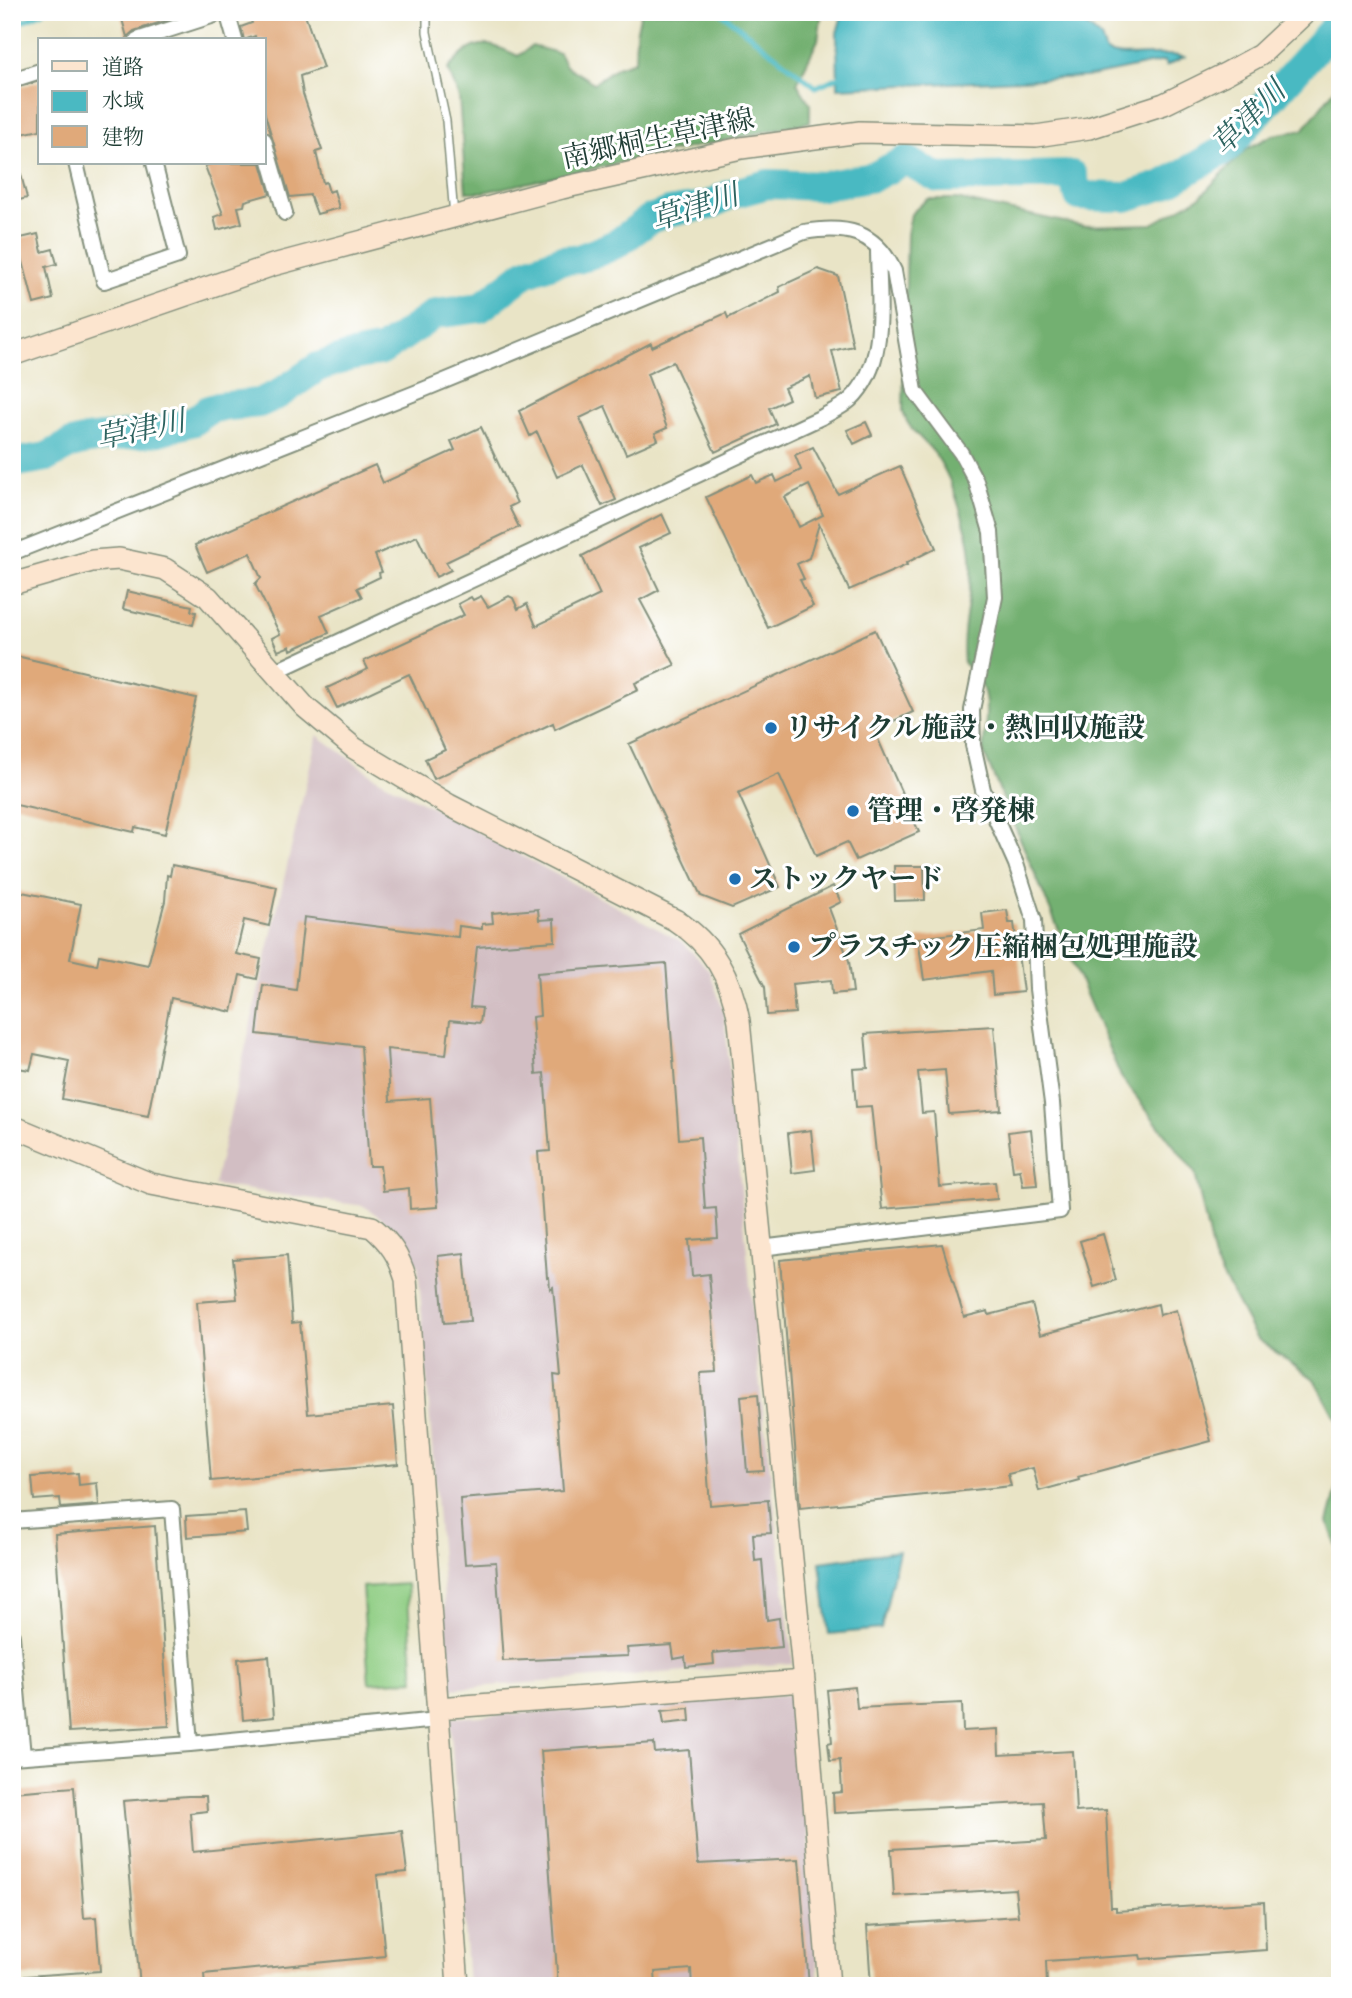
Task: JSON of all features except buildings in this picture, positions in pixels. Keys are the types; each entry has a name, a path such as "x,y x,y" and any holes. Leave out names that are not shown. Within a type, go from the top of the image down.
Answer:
{"street":[{"path":"143,38 226,12 234,38"},
{"name":"南郷桐生草津線","path":"12,355 274,265 562,188 741,148 860,132 1036,136 1089,128 1164,104 1225,74 1260,55 1306,12"},
{"path":"12,80 38,72"},
{"path":"266,147 285,213"},
{"path":"76,164 104,281 178,256 154,164"},
{"path":"12,553 425,389 804,232 850,229 887,257 894,271 915,391 961,453 976,481 990,532 995,597 972,710 973,746 983,790 1016,864 1034,920 1037,989 1052,1103 1060,1211 761,1248"},
{"path":"276,671 822,417 848,401 871,372 878,342 877,248"},
{"path":"12,584 92,561 119,559 164,569 208,597 321,721 354,748 399,778 675,920 704,942 725,973 735,997 804,1681 830,1986"},
{"path":"12,1126 151,1184 372,1227 386,1238 400,1257 406,1279 458,1986"},
{"path":"12,1521 172,1509 190,1744"},
{"path":"12,1636 18,1757 190,1744 438,1714 804,1681"}],"lane":[{"path":"427,12 427,32 446,121 454,217"}],"shaded area":[{"path":"317,735 375,777 682,942 709,970 724,1013 759,1378 793,1663 451,1689 418,1265 395,1228 364,1206 214,1185"},
{"path":"799,1695 819,1986 468,1986 450,1718"}],"green space":[{"path":"641,12 822,12 818,40 797,83 810,104 810,122 484,192 466,192 459,98 448,69 457,59 480,45 496,47 518,56 532,46 559,53 566,66 594,83 617,67 635,61 636,34"},
{"path":"1340,82 1340,1426 1314,1379 1256,1338 1214,1260 1195,1173 1121,1077 983,751 986,715 984,692 974,672 964,664 964,630 971,581 970,547 966,529 945,471 935,454 908,424 903,411 907,234 911,214 927,199 956,199 1083,226 1152,224 1200,197 1246,149 1273,135 1303,130"},
{"path":"1340,1478 1340,1556 1328,1522"},
{"path":"407,1584 414,1680 369,1683 362,1587"}],"water":[{"path":"843,12 1091,12 1087,26 1101,38 1106,52 1122,56 1184,57 1166,66 1164,61 1086,77 838,88 837,33"},
{"path":"899,1551 881,1629 829,1634 820,1562"}],"waterway":[{"path":"12,26 43,12"},
{"path":"720,12 816,87 843,75"},
{"name":"草津川","path":"12,463 47,457 71,444 87,440 158,431 194,421 208,410 218,407 259,403 279,394 318,367 383,350 435,314 480,308 525,273 560,260 578,259 600,251 618,243 650,219 669,212 709,205 731,194 768,184 823,186 873,177 906,160 938,178 1072,175 1079,196 1126,197 1163,185 1226,149 1340,21"}],"place":[{"name":"リサイクル施設・熱回収施設","path":"771,728"},
{"name":"管理・啓発棟","path":"853,811"},
{"name":"ストックヤード","path":"735,879"},
{"name":"プラスチック圧縮梱包処理施設","path":"794,947"}]}
